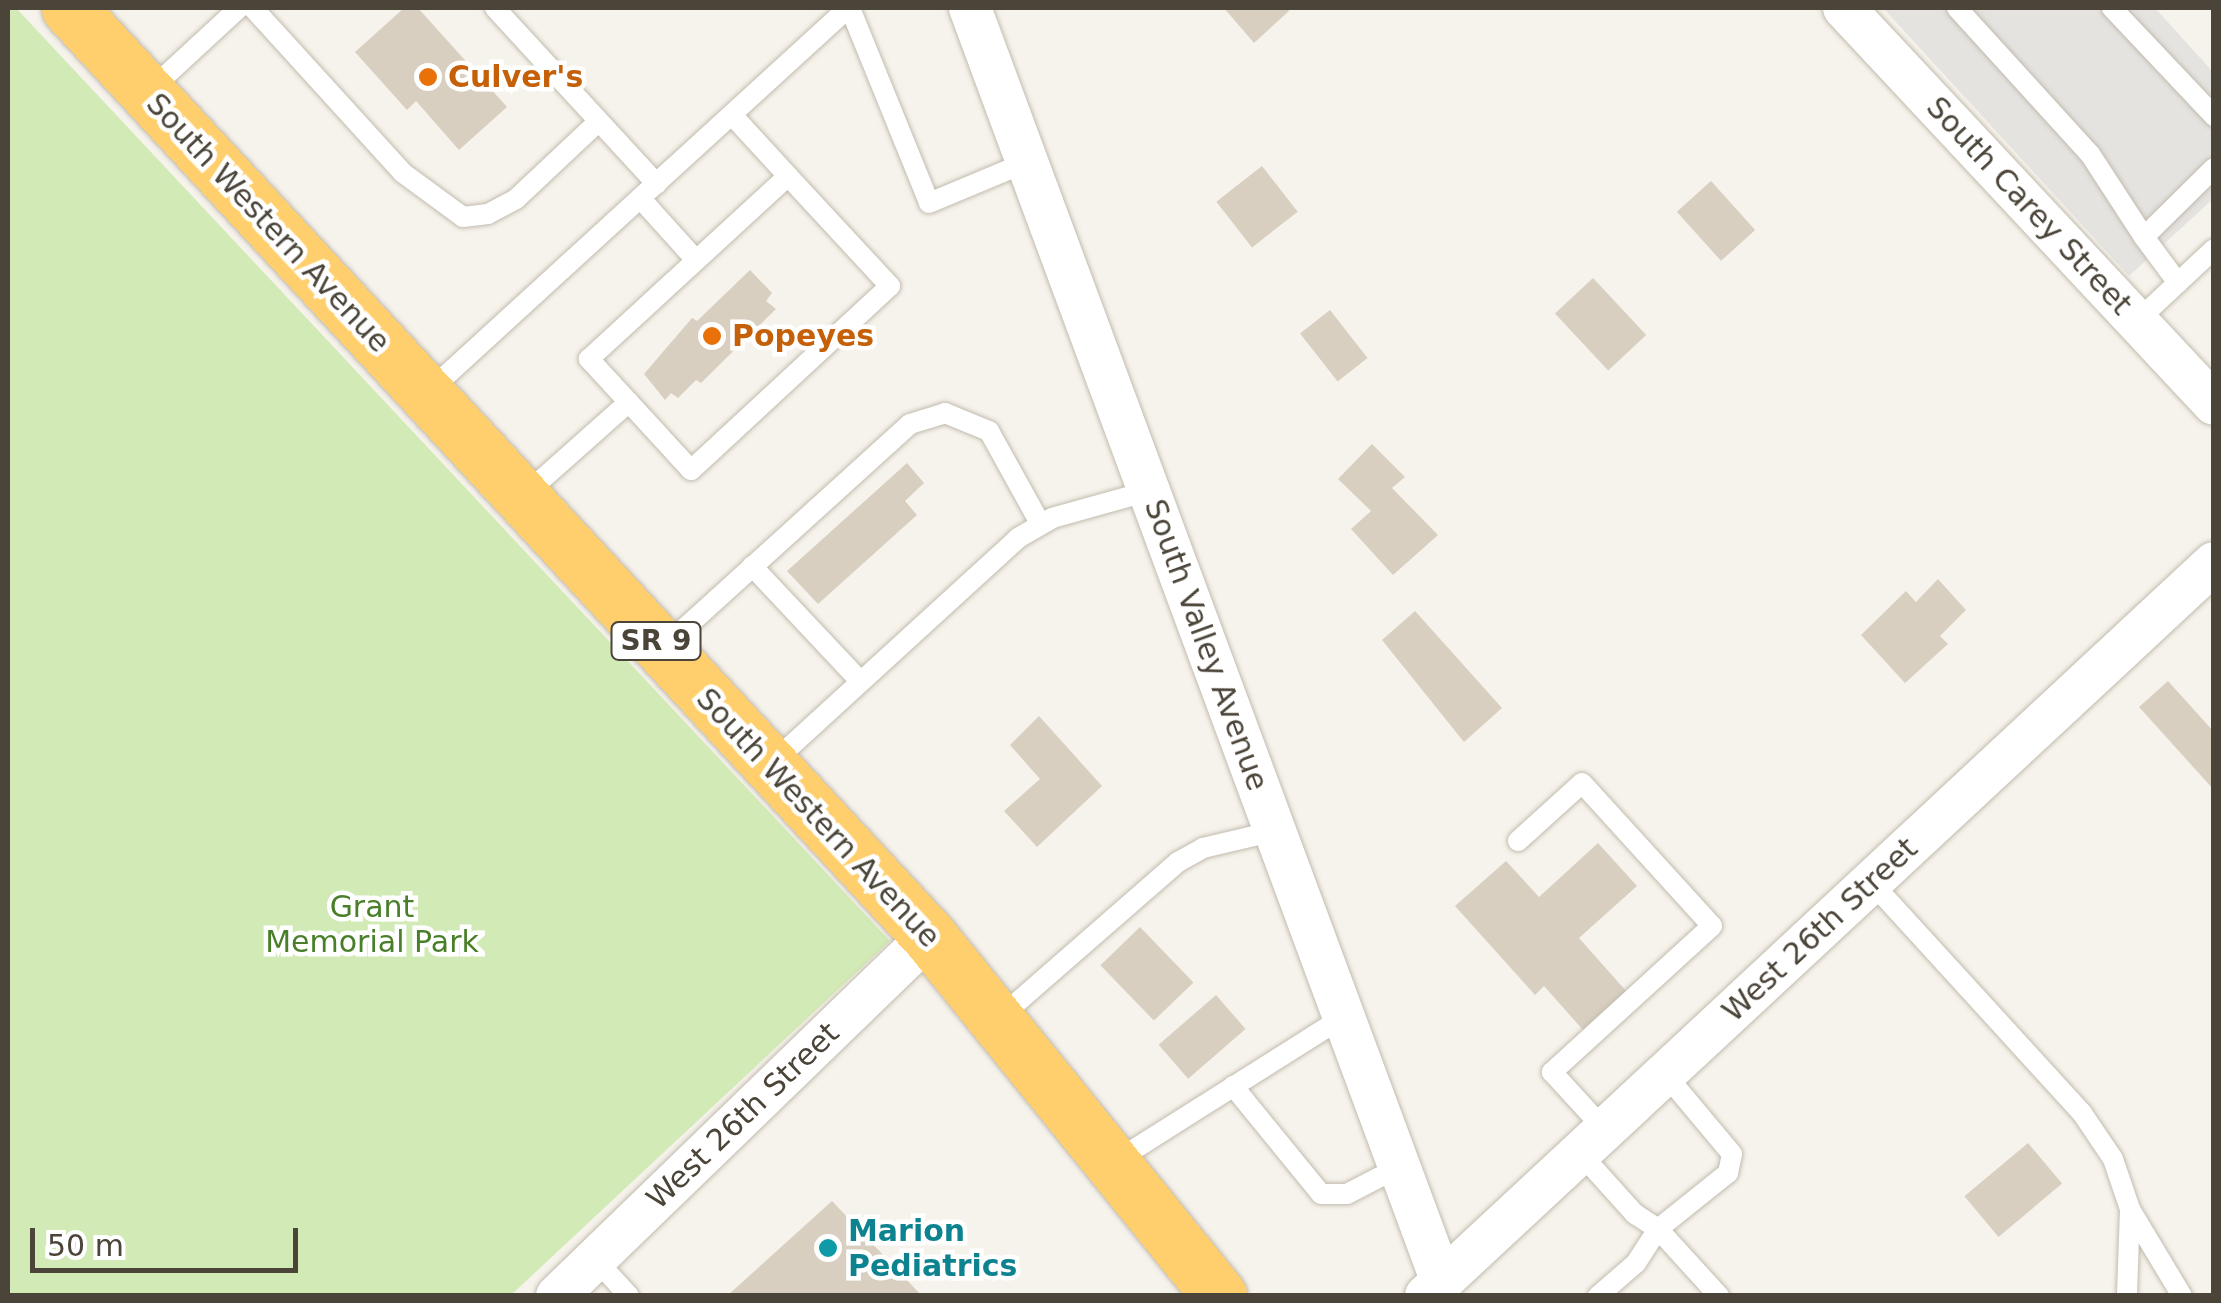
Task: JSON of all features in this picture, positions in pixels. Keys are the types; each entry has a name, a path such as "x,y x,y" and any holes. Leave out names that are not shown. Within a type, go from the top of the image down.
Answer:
{"highway":[{"name":"South Western Avenue","path":"69,8 929,936 1219,1296"}],"street":[{"name":"South Valley Avenue","path":"970,8 1399,1167 1434,1289"},
{"name":"South Carey Street","path":"1844,8 2214,404"},
{"name":"West 26th Street","path":"1434,1289 2214,563"},
{"name":"West 26th Street","path":"557,1296 929,936"}],"lane":[{"path":"148,93 239,8"},
{"path":"252,8 403,173 463,216 488,214 516,200 598,122"},
{"path":"496,8 657,184"},
{"path":"426,393 849,8 929,202 1027,162"},
{"path":"1957,8 2090,154 2178,283"},
{"path":"2112,8 2214,116"},
{"path":"732,115 890,286 691,470 589,358 788,176"},
{"path":"2144,237 2214,168"},
{"path":"640,199 696,260"},
{"path":"2137,322 2214,249"},
{"path":"522,497 629,402"},
{"path":"663,648 910,424 945,413 990,431 1040,522"},
{"path":"770,764 1040,522 1149,491"},
{"path":"752,566 860,681"},
{"path":"1518,841 1582,783 1712,926 1552,1072 1634,1214 1658,1229 1719,1296"},
{"path":"997,1020 1178,862 1202,848 1275,831"},
{"path":"1871,882 2082,1113 2113,1160 2130,1209 2182,1296"},
{"path":"1112,1163 1343,1017"},
{"path":"1598,1296 1636,1262 1658,1229 1728,1172 1732,1154 1665,1074"},
{"path":"1234,1086 1321,1194 1347,1194 1399,1167"},
{"path":"2128,1296 2130,1209"},
{"path":"595,1258 628,1296"}],"green space":[{"name":"Grant Memorial Park","path":"8,8 16,8 890,941 511,1295 8,1295"}],"shaded area":[{"path":"1883,8 2155,8 2213,72 2213,199 2129,276"}],"building":[{"name":"Culver's","path":"404,8 418,8 507,107 459,150 416,101 407,110 355,52"},
{"path":"1224,8 1287,8 1289,11 1254,43"},
{"path":"1262,166 1298,212 1252,247 1216,202"},
{"path":"1711,181 1755,230 1721,261 1677,212"},
{"name":"Popeyes","path":"750,270 772,293 766,301 776,309 701,383 696,380 678,398 671,393 665,400 644,374 692,318 697,321"},
{"path":"1593,278 1646,335 1608,371 1555,313"},
{"path":"1330,310 1368,358 1338,381 1300,333"},
{"path":"1372,444 1405,477 1392,488 1438,535 1393,575 1351,529 1371,511 1338,479"},
{"path":"907,463 924,483 905,501 917,515 818,604 787,571"},
{"path":"1938,579 1966,610 1940,636 1948,644 1905,683 1861,635 1906,591 1916,602"},
{"path":"1415,611 1502,708 1464,742 1382,640"},
{"path":"2168,681 2214,732 2214,790 2139,707"},
{"path":"1039,716 1102,786 1037,847 1004,811 1040,779 1010,745"},
{"path":"1598,843 1637,886 1579,938 1626,991 1583,1030 1544,986 1535,995 1455,906 1506,861 1539,897"},
{"path":"1140,927 1193,982 1154,1021 1100,965"},
{"path":"1216,995 1246,1029 1188,1079 1159,1045"},
{"path":"2028,1143 2062,1184 1998,1237 1964,1196"},
{"name":"Marion Pediatrics","path":"832,1201 922,1296 727,1296"}],"place":[{"name":"Culver's","path":"428,77"},
{"name":"Popeyes","path":"712,336"},
{"name":"Marion Pediatrics","path":"828,1248"}]}
